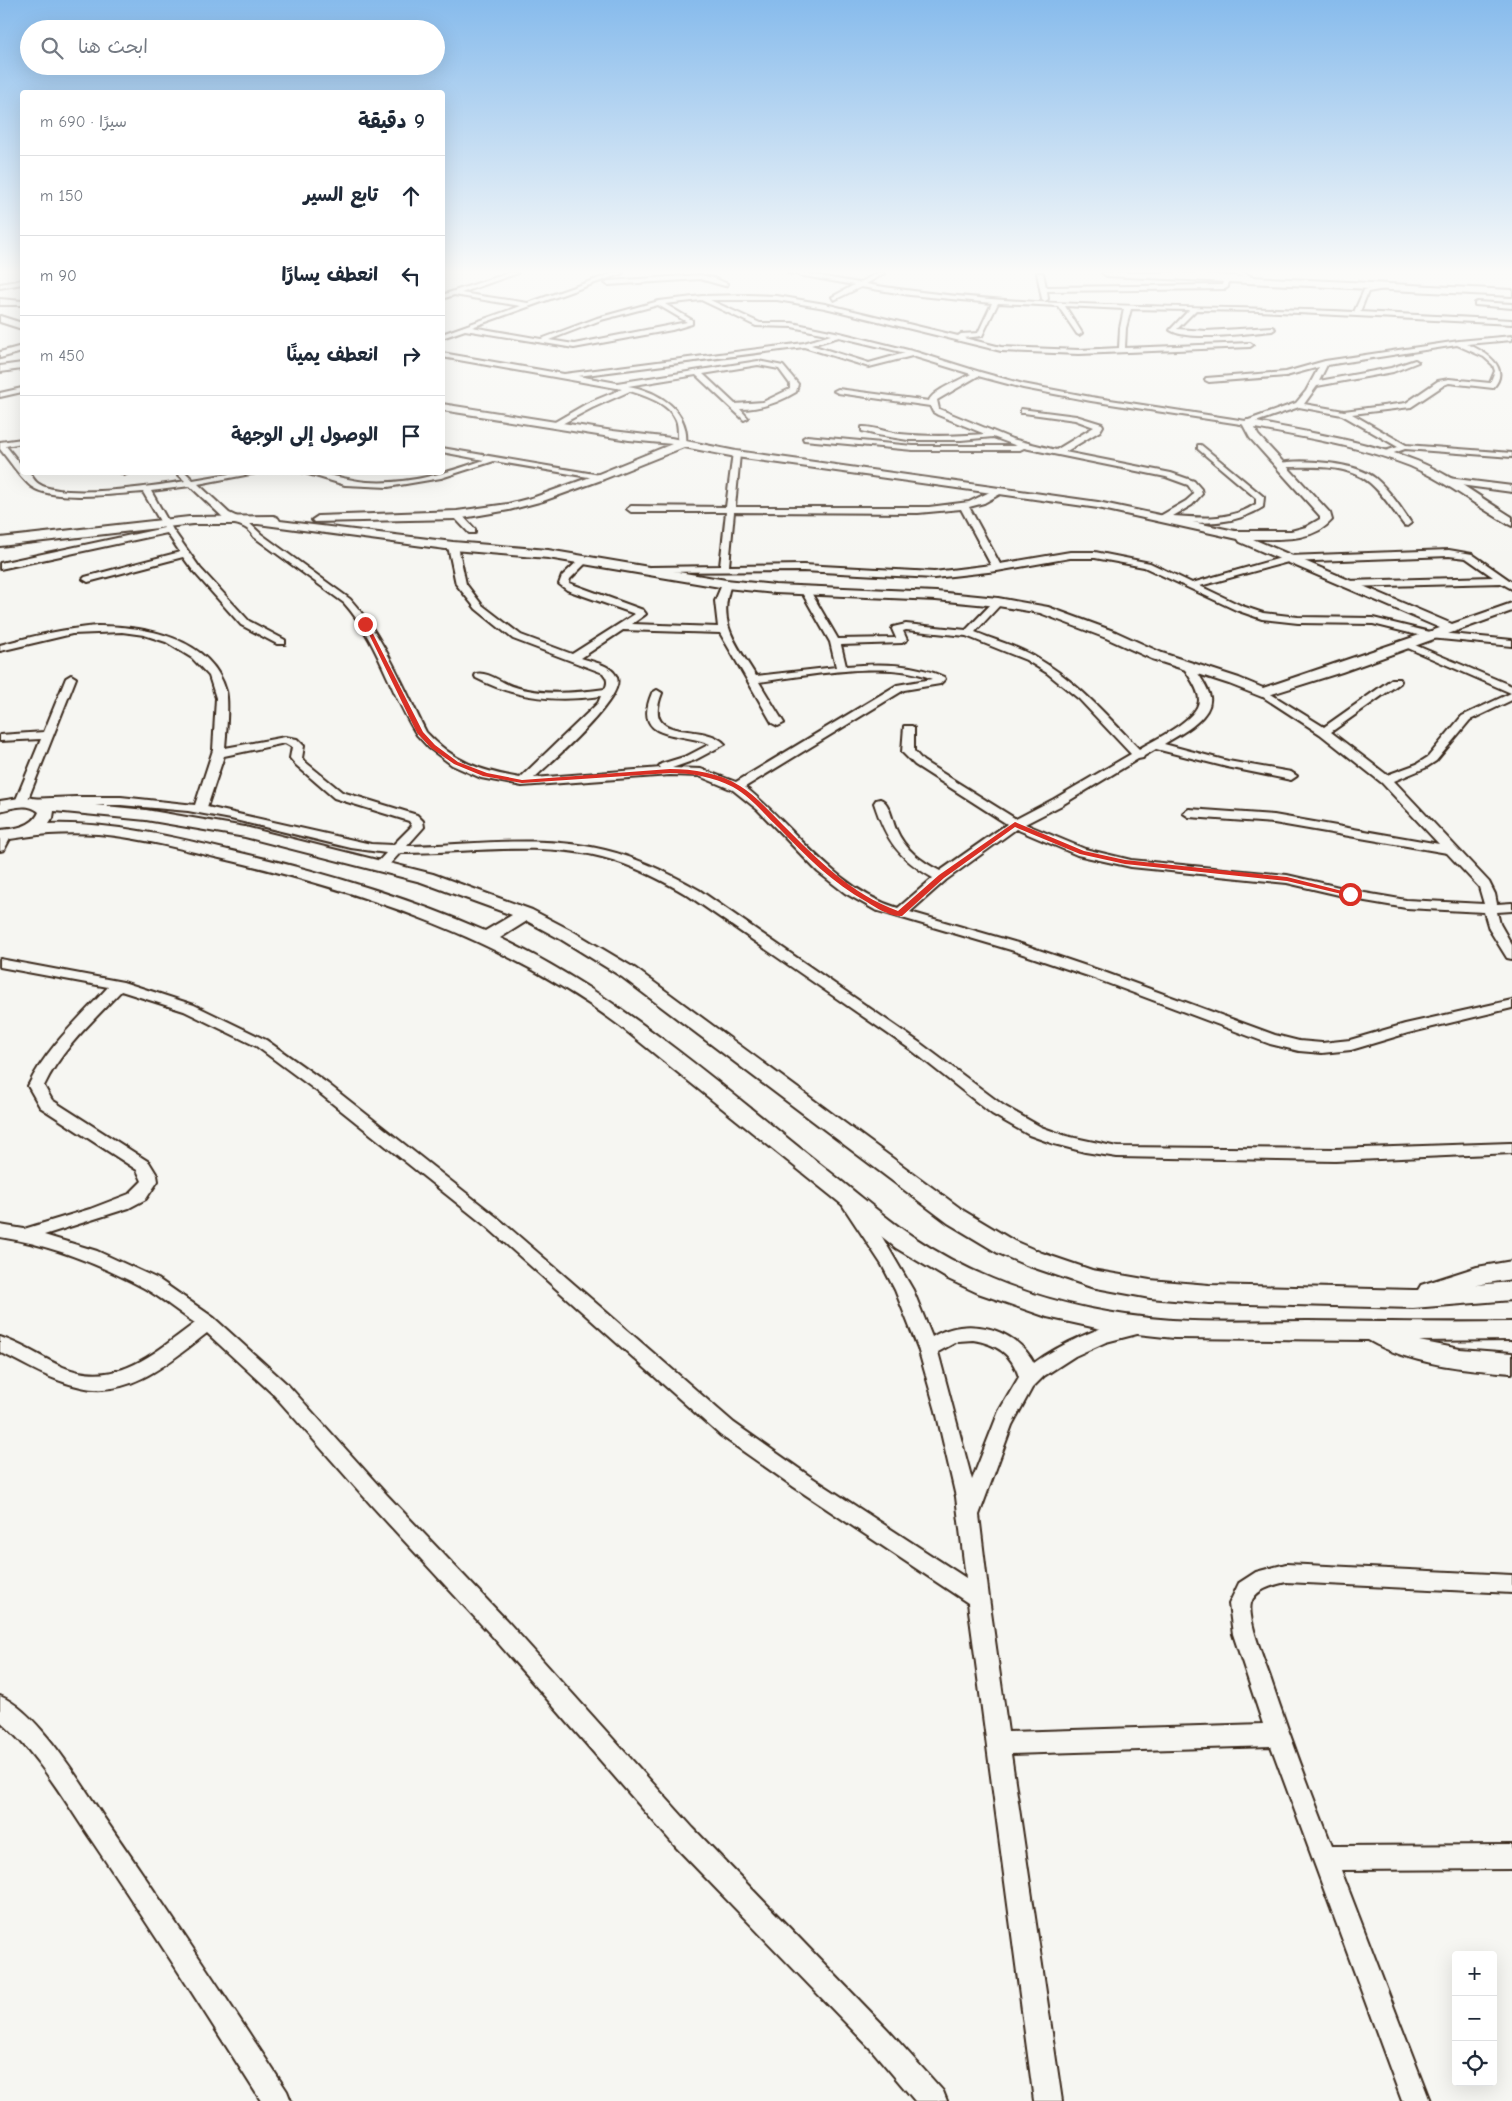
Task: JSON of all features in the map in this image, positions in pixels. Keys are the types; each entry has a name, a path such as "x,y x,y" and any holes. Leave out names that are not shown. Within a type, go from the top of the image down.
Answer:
{"street":[{"path":"233,519 263,522 309,522 457,515 509,507 540,499 635,462 675,442 679,434 681,423 677,415 662,403 630,388 534,371"},
{"path":"563,376 602,371"},
{"path":"617,385 703,371"},
{"path":"733,406 758,407 772,403 793,390 794,384 784,371"},
{"path":"969,371 1023,386 1091,399 1247,423 1385,454 1414,464 1448,481 1512,522"},
{"path":"1209,380 1286,374 1298,371"},
{"path":"1247,423 1299,405 1314,384 1320,371"},
{"path":"1314,384 1387,371"},
{"path":"1299,405 1344,413 1408,404 1441,383 1490,386 1493,384 1499,371"},
{"path":"697,372 744,418"},
{"path":"978,374 933,399 936,410 951,419 1034,448 1168,475 1191,483 1197,489 1198,494 1189,503 1163,518"},
{"path":"556,425 589,406 630,388"},
{"path":"0,395 20,390"},
{"path":"838,391 933,404"},
{"path":"445,407 675,442 736,454 1098,505 1163,518 1235,535 1451,628"},
{"path":"1024,411 1076,418 1099,426 1059,452"},
{"path":"1344,413 1404,448"},
{"path":"1235,535 1291,535 1310,530 1326,520 1326,515 1254,436 1247,423"},
{"path":"864,429 882,434 921,437 996,436"},
{"path":"807,438 913,448 1034,448"},
{"path":"20,440 0,445 20,468"},
{"path":"1163,518 1207,521 1236,518 1246,515 1260,505 1260,497 1201,447"},
{"path":"1385,454 1404,448 1512,455"},
{"path":"445,451 600,477"},
{"path":"724,568 736,454"},
{"path":"318,475 350,483 392,484 442,477 493,459"},
{"path":"1281,465 1325,466 1355,472 1372,480 1407,523"},
{"path":"26,475 37,487 91,494 232,475"},
{"path":"183,475 248,534 257,536 340,596 357,612 372,636 420,733 433,746 456,763 472,771 522,782 649,771 701,773 737,787 762,807 823,869 857,894 880,907 1096,974 1270,1039 1299,1046 1322,1048 1351,1045 1423,1024 1512,1004"},
{"path":"1448,481 1512,489"},
{"path":"145,488 184,554 245,623 281,642"},
{"path":"631,508 918,510 964,506 990,498 999,491"},
{"path":"964,506 997,568"},
{"path":"457,515 472,531"},
{"path":"263,522 275,520"},
{"path":"4,565 189,521 275,520 309,522 328,531 453,546 548,554 726,584 806,591 936,596 998,602 1043,610 1111,634 1157,656 1189,668 1234,681 1262,693 1324,732 1386,780 1484,884 1491,896 1490,908 1493,923 1512,956"},
{"path":"0,542 166,526"},
{"path":"453,546 461,584 480,608 517,637 572,660 607,671 612,677 613,683 603,704 522,782"},
{"path":"1191,586 1288,559 1368,554 1458,553 1473,559 1508,583"},
{"path":"88,579 184,554"},
{"path":"651,570 804,568 934,575 997,568 1070,555 1094,554 1147,565 1239,608 1262,616 1298,620 1372,621 1430,635 1512,643"},
{"path":"572,660 641,614 640,612 570,588 564,584 566,578 584,560"},
{"path":"4,565 20,575"},
{"path":"1346,584 1508,583"},
{"path":"726,584 720,601 723,630 778,723"},
{"path":"806,591 835,642 842,669"},
{"path":"968,633 998,602"},
{"path":"1262,693 1509,610"},
{"path":"835,642 902,640 897,629 906,626 968,633 1030,658 1051,671 1083,697 1139,756"},
{"path":"622,627 723,630"},
{"path":"0,648 57,634 116,628 164,637 182,646 200,659 212,673 220,688 222,702 219,753 200,809"},
{"path":"1406,645 1512,690"},
{"path":"900,914 941,877 1015,824 1139,756 1186,726 1202,712 1205,704 1204,696 1189,668"},
{"path":"737,787 901,687 936,682 940,679 933,673 916,669 842,669 752,680"},
{"path":"480,676 494,684 529,694 566,696 608,692"},
{"path":"16,804 71,678"},
{"path":"1324,732 1396,681"},
{"path":"649,771 691,758 719,744 715,740 658,726 651,718 650,712 657,693"},
{"path":"1386,780 1422,766 1432,759 1466,718 1512,696"},
{"path":"908,728 908,752 912,757 1015,824 1082,852 1125,862 1287,879 1390,902 1427,906 1512,907"},
{"path":"0,738 48,734"},
{"path":"219,753 285,740 293,741 298,746 296,758 300,763 338,795 417,821 418,827 381,865"},
{"path":"1156,745 1227,764 1291,776"},
{"path":"16,804 114,800 200,809 350,844 397,850 474,847 557,847 589,850 624,860 662,874 694,893 916,1046 998,1110 1035,1131 1085,1147 1116,1152 1335,1155 1510,1148"},
{"path":"880,803 889,831 899,848 910,859 941,877"},
{"path":"7,837 39,824 47,816 47,812 16,804"},
{"path":"16,804 146,815 213,826 381,865 427,878 526,914 568,936 629,973 980,1233 1020,1253 1063,1270 1092,1278 1150,1289 1209,1294 1413,1299 1512,1291"},
{"path":"1189,812 1290,822 1452,850"},
{"path":"7,837 56,827 91,827 231,855 327,880 375,895 422,911 487,938 549,970 616,1013 904,1242 929,1258 986,1287 1055,1310 1142,1327 1370,1331 1512,1331"},
{"path":"487,938 526,914"},
{"path":"0,963 118,986 189,1008 252,1038 323,1088 493,1223 727,1429 801,1481 978,1598"},
{"path":"25,1235 117,1206 136,1197 150,1181 149,1175 143,1166 46,1103 36,1086 42,1072 56,1052 118,986"},
{"path":"840,1191 880,1246 898,1277 929,1348 940,1387 969,1515 978,1598 1048,2101"},
{"path":"0,1231 25,1235 91,1255 152,1284 208,1323 281,1390 380,1501 501,1630 684,1837 880,2040 933,2101"},
{"path":"1413,1299 1454,1282 1512,1270"},
{"path":"0,1344 65,1374 92,1382 112,1380 132,1373 160,1358 208,1323"},
{"path":"969,1515 1012,1404 1029,1379 1070,1350 1092,1339 1142,1327"},
{"path":"1370,1331 1404,1347 1444,1357 1512,1363"},
{"path":"929,1348 947,1336 959,1333 983,1333 996,1337 1016,1350 1028,1369 1029,1379"},
{"path":"1416,2101 1278,1735 1244,1634 1240,1604 1246,1590 1262,1579 1286,1573 1512,1584"},
{"path":"0,1707 13,1717 56,1769 162,1922 278,2101"},
{"path":"998,1743 1278,1735"},
{"path":"1325,1858 1512,1858"}],"route":[{"path":"365,624 420,733 445,756 456,763 485,775 522,782 649,771 686,771 716,777 737,787 762,807 796,844 823,869 850,890 880,907 900,914 941,877 1015,824 1050,841 1082,852 1125,862 1287,879 1350,894"}]}
